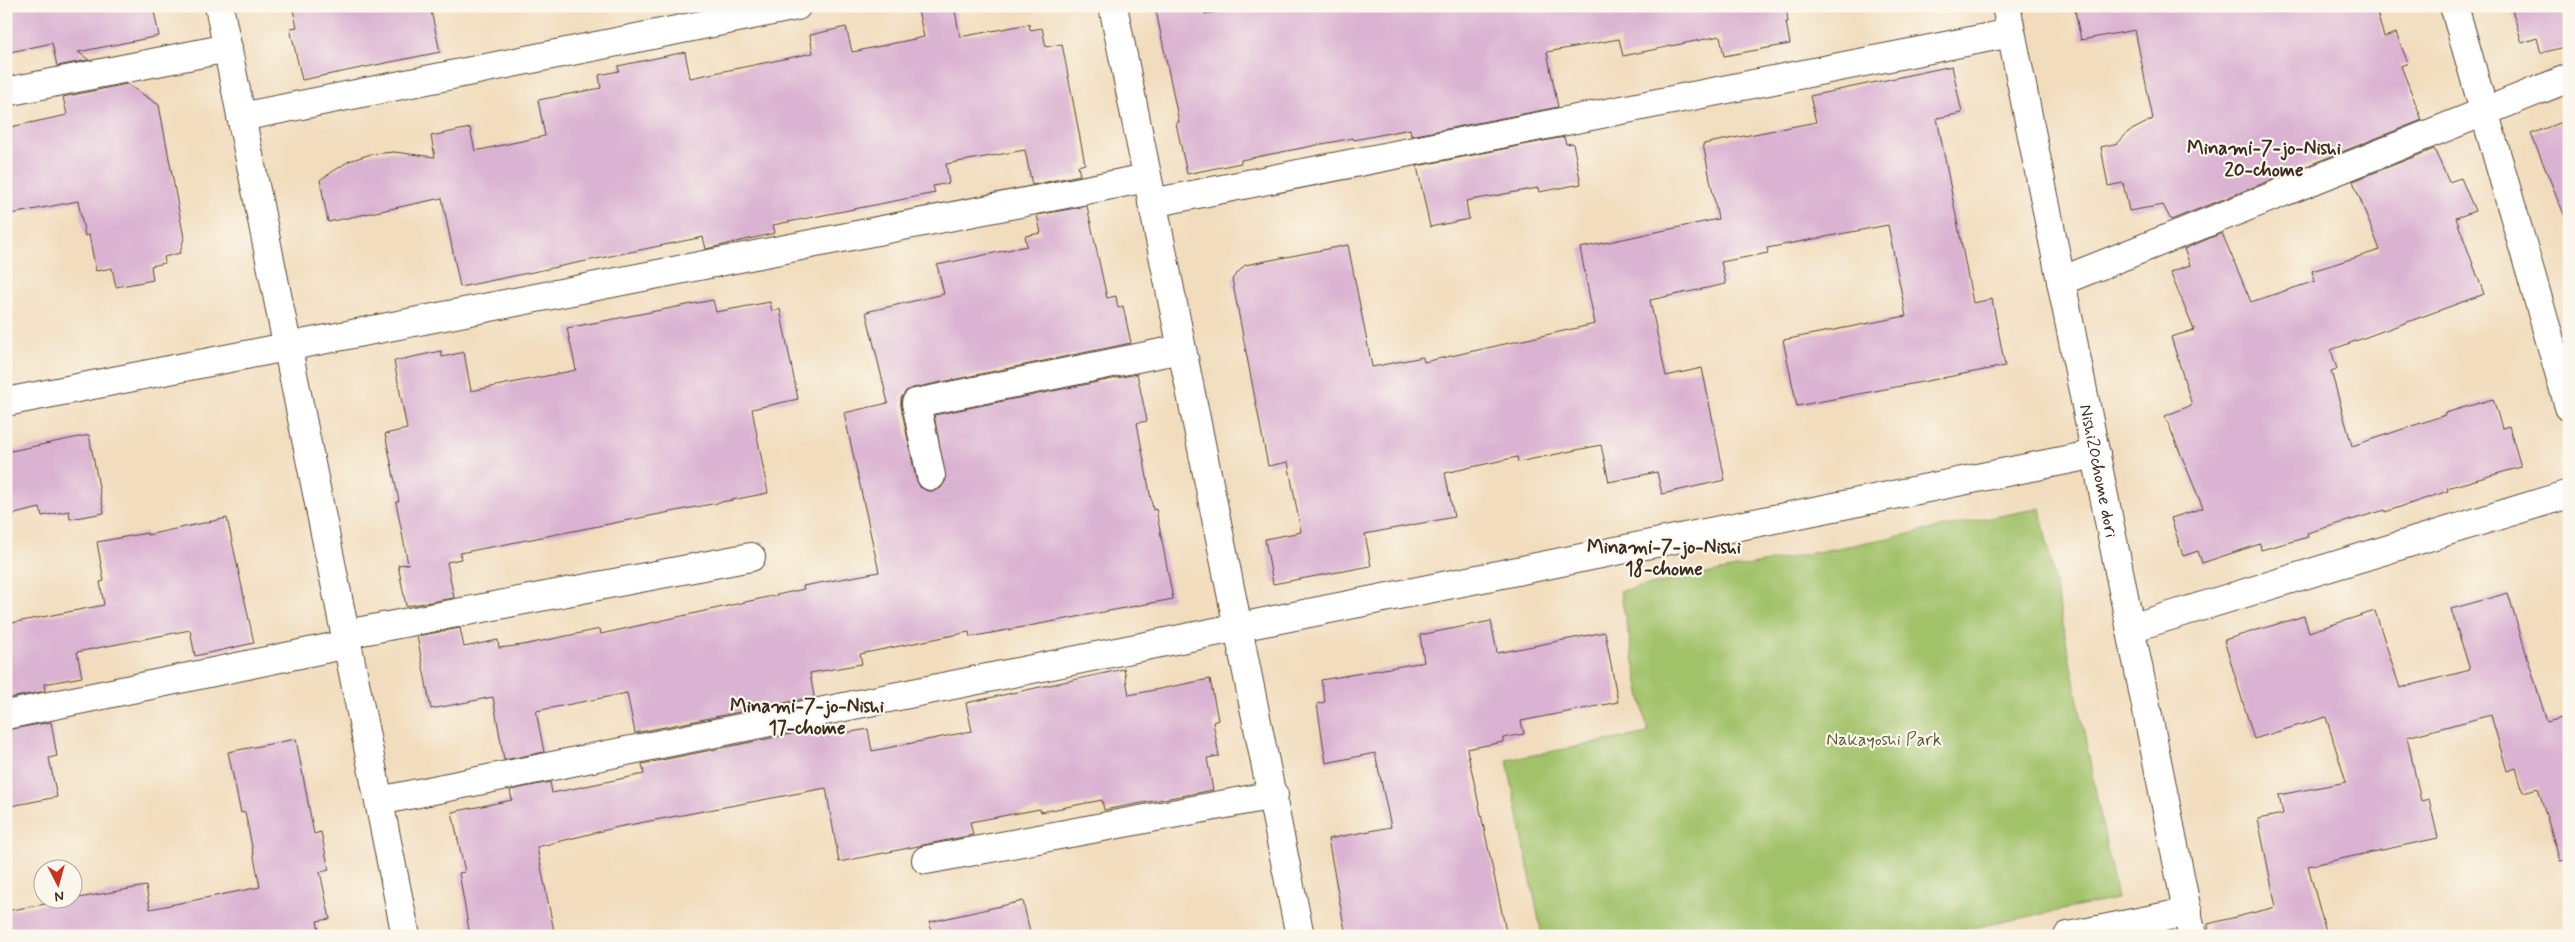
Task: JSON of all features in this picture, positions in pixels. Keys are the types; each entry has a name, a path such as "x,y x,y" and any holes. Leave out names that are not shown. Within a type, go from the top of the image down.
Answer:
{"street":[{"path":"219,6 406,936"},
{"path":"241,117 797,6"},
{"path":"1113,6 1238,629 1274,796 1300,936"},
{"name":"Nishi20chome dori","path":"2006,6 2190,924"},
{"path":"2454,6 2569,407"},
{"path":"6,402 287,346 1150,191 2011,33"},
{"path":"6,92 228,48"},
{"path":"2062,281 2569,78"},
{"path":"931,476 916,403 1181,349"},
{"path":"379,801 1238,629 2096,454"},
{"path":"2131,628 2569,494"},
{"path":"6,715 347,639 751,557"},
{"path":"926,860 1274,796"},
{"path":"2068,936 2190,924"}],"green space":[{"name":"Nakayoshi Park","path":"2040,508 2117,899 1932,936 1542,936 1507,760 1648,733 1620,591"}],"building":[{"path":"6,6 153,6 159,36 78,52 89,60 57,66 52,43 6,53"},
{"path":"292,6 430,6 440,52 302,80 290,28 297,27"},
{"path":"917,6 954,6 960,37 1029,24 1030,30 1042,28 1046,47 1062,44 1085,164 1078,166 1080,175 1032,185 1025,150 946,164 949,183 933,186 935,193 773,225 775,233 706,249 703,237 460,287 442,198 328,222 320,180 349,161 371,154 394,152 435,157 431,136 470,128 475,151 545,136 538,100 601,88 599,75 619,71 618,66 685,52 690,78 813,53 810,35 846,27 852,52 924,37"},
{"path":"1155,6 1203,6 1205,14 1246,6 1786,6 1788,22 1786,22 1790,44 1724,56 1720,36 1623,56 1619,39 1547,52 1558,107 1411,136 1410,129 1354,140 1353,138 1241,160 1241,163 1187,174 1176,123 1179,122"},
{"path":"2074,6 2375,6 2384,37 2396,33 2408,63 2401,66 2422,120 2171,220 2163,205 2129,211 2123,183 2108,186 2101,147 2118,143 2128,132 2153,119 2135,30 2081,40"},
{"path":"2511,6 2569,6 2569,46 2541,53 2537,38 2522,43"},
{"path":"1952,66 1962,113 1937,118 1973,303 1992,299 2005,366 1797,406 1783,340 1906,316 1888,225 1767,248 1768,253 1721,262 1726,284 1650,300 1666,376 1702,368 1725,480 1662,494 1657,472 1609,482 1601,445 1518,462 1517,457 1445,473 1454,517 1365,534 1371,566 1273,584 1265,539 1301,532 1288,462 1268,466 1232,279 1245,265 1348,245 1372,367 1423,357 1424,362 1595,324 1580,248 1718,219 1703,144 1816,122 1810,96"},
{"path":"127,84 159,105 184,238 180,253 164,257 165,263 151,266 153,280 116,287 112,268 96,271 89,235 85,236 78,201 6,215 6,128 67,115 63,97"},
{"path":"2569,119 2569,224 2568,224 2531,134"},
{"path":"1564,137 1566,144 1573,143 1581,184 1539,192 1538,188 1466,201 1469,219 1430,227 1417,166"},
{"path":"2434,149 2449,182 2461,178 2475,211 2456,218 2484,294 2331,350 2337,369 2331,371 2352,446 2445,415 2445,413 2493,399 2502,428 2509,426 2521,467 2447,488 2448,491 2385,512 2385,510 2307,533 2308,537 2261,550 2260,544 2202,563 2198,551 2183,556 2171,518 2203,508 2165,416 2192,405 2171,337 2194,330 2170,272 2190,265 2184,249 2222,233 2251,302 2315,281 2312,271 2380,250 2353,181"},
{"path":"1087,206 1107,298 1116,296 1118,308 1123,306 1131,343 906,391 901,398 901,406 916,479 920,487 927,491 941,488 946,480 934,415 1137,374 1147,421 1137,423 1153,510 1156,509 1173,599 970,637 969,632 860,654 862,664 810,673 814,697 635,733 627,693 536,711 544,752 504,760 493,697 431,709 417,636 460,628 464,647 498,640 499,648 523,645 600,629 601,634 804,589 803,586 879,572 844,413 888,403 866,312 944,294 937,265 1027,246 1025,236 1041,233 1037,215"},
{"path":"713,300 716,312 770,302 772,311 780,309 798,399 752,409 768,493 460,553 461,559 447,562 454,598 406,606 398,565 408,564 396,502 399,501 385,434 407,429 394,361 441,351 442,357 464,352 471,391 576,370 567,328"},
{"path":"89,435 104,513 70,519 69,511 42,516 40,508 6,516 6,452"},
{"path":"227,518 254,643 195,656 190,630 77,652 82,677 44,684 45,691 6,699 6,624 104,605 100,582 104,581 97,542 147,533 147,535"},
{"path":"2508,593 2547,722 2569,716 2569,859 2560,861 2538,788 2523,792 2516,768 2507,771 2491,715 2407,737 2421,801 2429,799 2438,838 2308,866 2327,936 2209,936 2208,924 2276,907 2258,819 2283,814 2279,795 2346,782 2326,717 2254,739 2224,640 2304,616 2309,632 2375,611 2400,688 2470,670 2451,609"},
{"path":"1491,621 1497,653 1605,632 1618,702 1521,721 1524,734 1503,738 1503,742 1467,749 1507,936 1346,936 1328,839 1391,827 1375,753 1326,763 1317,704 1325,702 1321,680 1424,662 1420,635"},
{"path":"1124,669 1129,695 1210,679 1218,720 1213,722 1219,756 1207,758 1213,790 1104,810 1102,800 1041,812 1040,809 970,822 973,835 839,862 826,788 618,827 537,847 555,936 470,936 459,873 465,872 452,812 512,800 510,790 550,782 552,793 644,774 642,764 821,728 822,737 868,729 872,751 972,731 966,703"},
{"path":"51,722 57,756 49,758 57,797 6,807 6,730"},
{"path":"296,739 314,834 321,832 329,870 320,872 330,919 317,921 320,936 6,936 6,911 32,906 32,910 82,910 82,897 146,886 150,909 260,887 245,812 241,813 228,752"},
{"path":"1023,901 1031,936 931,936 930,922"}],"district":[{"name":"Minami-7-jo-Nishi 20-chome","path":"2264,158"},
{"name":"Minami-7-jo-Nishi 18-chome","path":"1664,557"},
{"name":"Minami-7-jo-Nishi 17-chome","path":"807,716"}]}
